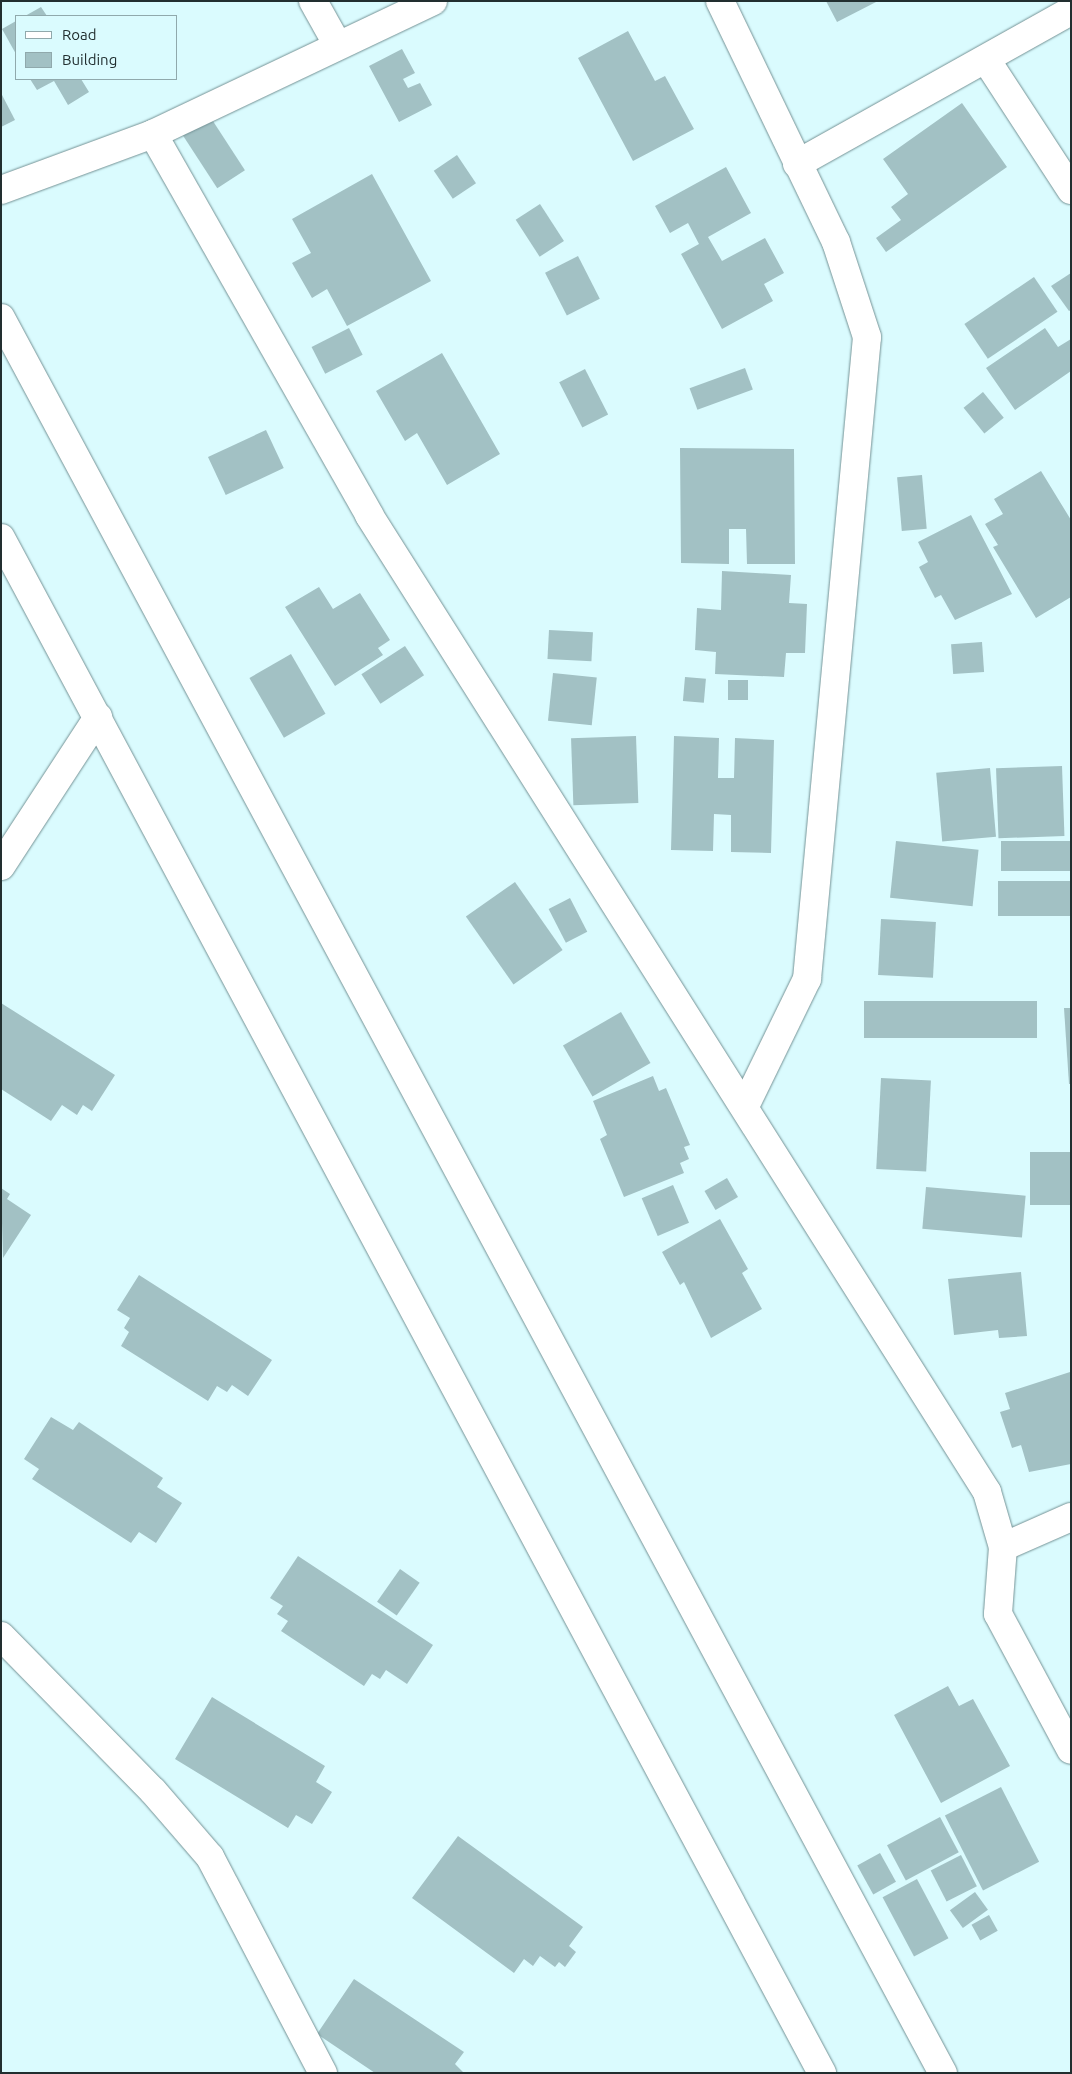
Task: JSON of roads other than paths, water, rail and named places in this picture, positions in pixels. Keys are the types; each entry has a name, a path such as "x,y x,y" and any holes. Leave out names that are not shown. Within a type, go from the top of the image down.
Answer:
{"street":[{"path":"313,1 337,44"},
{"path":"1,190 153,134 337,44 434,1"},
{"path":"720,1 836,242 867,338 807,979 744,1106"},
{"path":"797,164 986,61 1071,11"},
{"path":"986,61 1071,190"},
{"path":"153,134 369,515 987,1492 1003,1547 998,1614 1071,1750"},
{"path":"1,318 943,2073"},
{"path":"1,538 822,2073"},
{"path":"1,866 98,717"},
{"path":"1003,1547 1071,1517"},
{"path":"1,1636 154,1791 210,1857 323,2073"}]}
